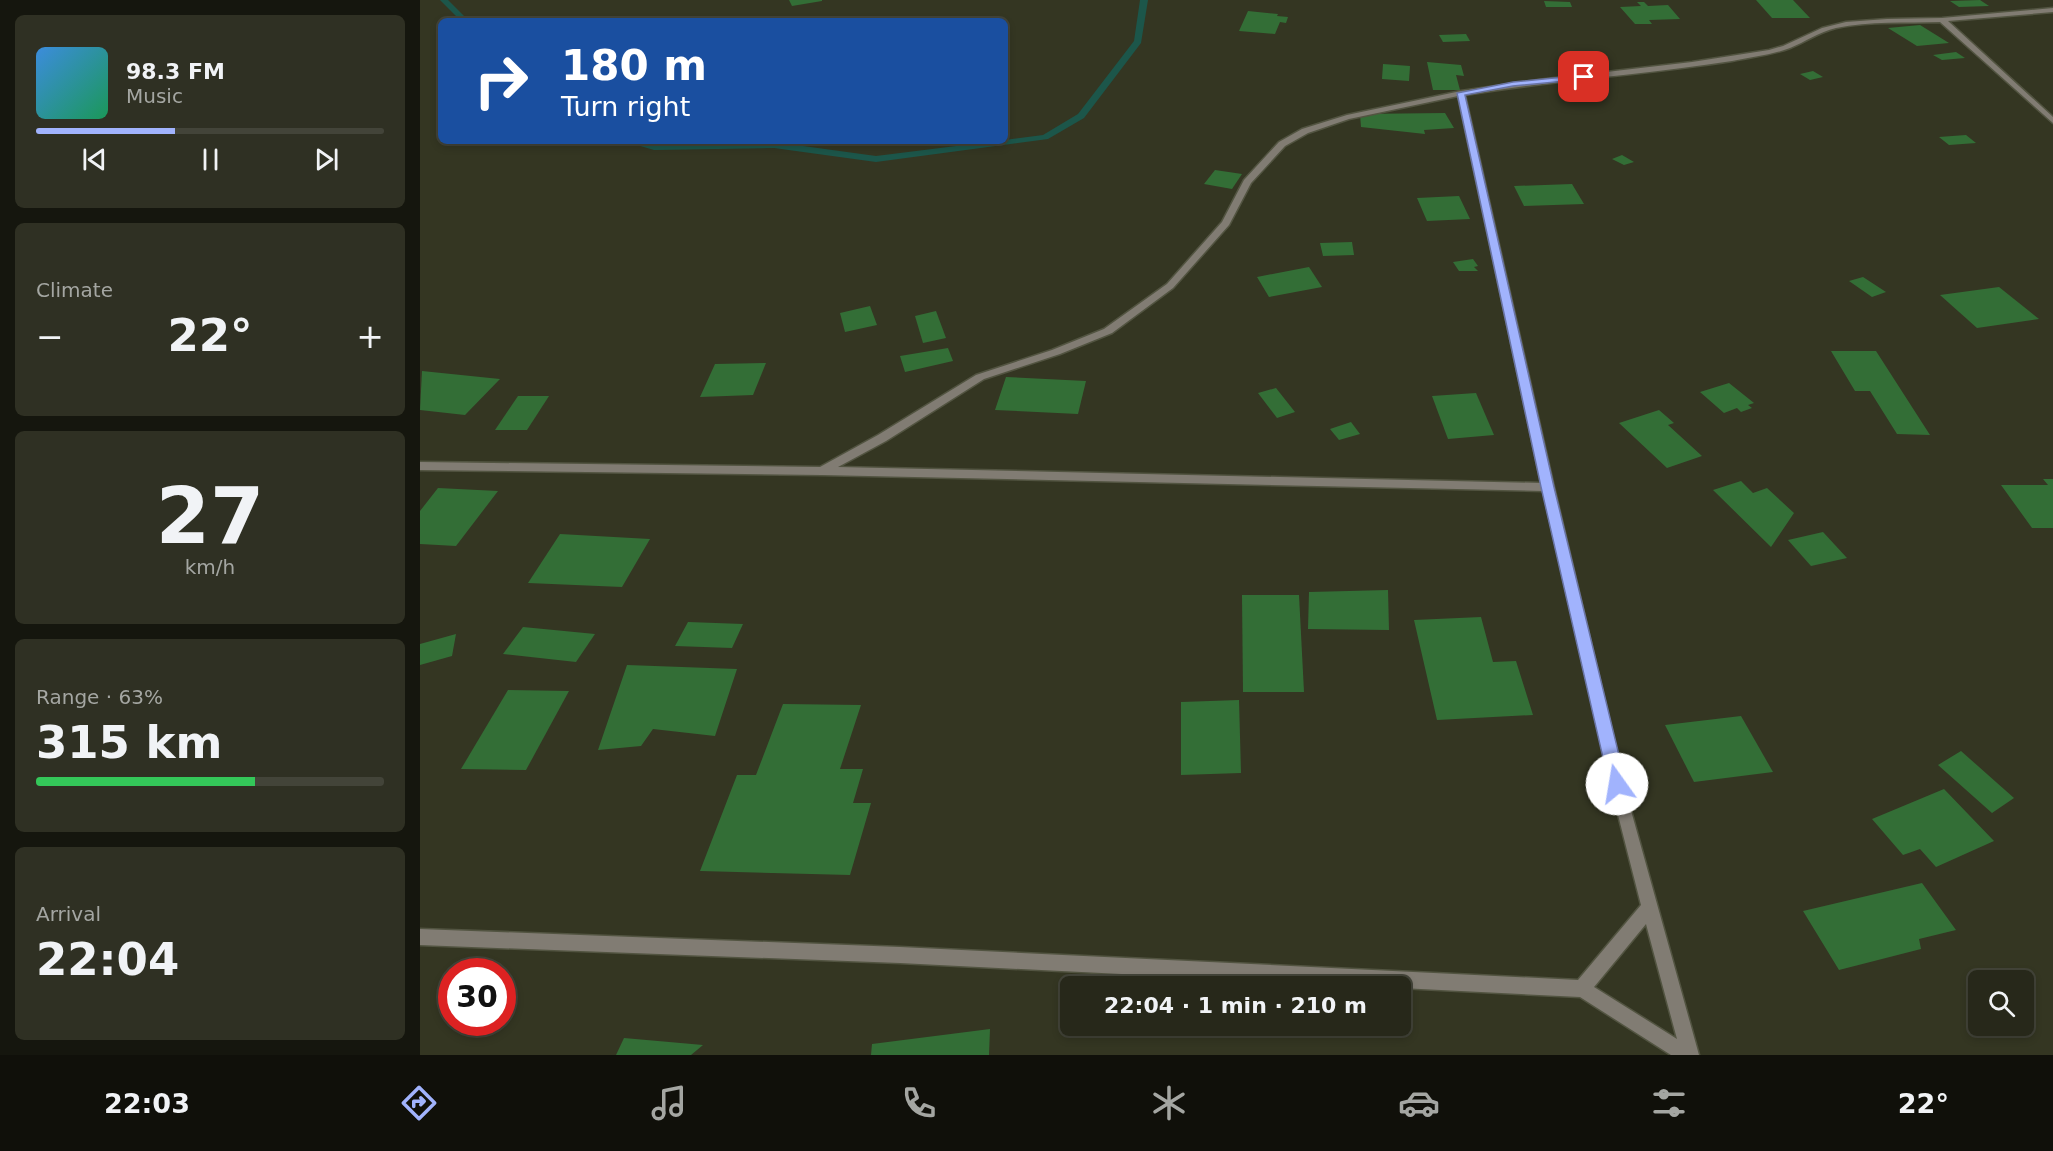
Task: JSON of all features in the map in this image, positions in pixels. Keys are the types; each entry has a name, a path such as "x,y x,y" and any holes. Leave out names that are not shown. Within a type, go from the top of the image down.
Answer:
{"street":[{"path":"822,471 882,438 980,377 1056,352 1108,331 1170,286 1226,223 1247,182 1282,144 1305,131 1347,117 1513,84 1655,70 1770,52 1791,47 1830,28 1854,23 1942,20 2053,10"},
{"path":"1942,20 2053,121"},
{"path":"1461,93 1548,487 1623,807 1689,1055"},
{"path":"420,466 822,471 1548,487"},
{"path":"1582,989 1650,906"},
{"path":"420,937 900,955 1582,989 1689,1055"}],"building":[{"path":"789,0 822,0 822,1 792,6"},
{"path":"1756,0 1793,0 1810,18 1772,18"},
{"path":"1980,0 1989,6 1959,7 1950,1"},
{"path":"1544,1 1570,2 1572,7 1546,7"},
{"path":"1637,2 1644,2 1648,6 1668,5 1680,19 1649,20 1652,24 1635,24 1620,7 1641,6"},
{"path":"1248,11 1288,17 1286,23 1280,22 1275,34 1239,31"},
{"path":"1920,25 1949,43 1917,46 1888,28"},
{"path":"1466,34 1470,41 1443,42 1439,35"},
{"path":"1956,52 1965,58 1942,60 1933,55"},
{"path":"1427,62 1461,65 1464,76 1456,75 1460,90 1433,90"},
{"path":"1383,64 1410,66 1409,81 1382,79"},
{"path":"1813,71 1823,77 1810,80 1800,74"},
{"path":"1445,113 1454,128 1424,130 1425,134 1361,127 1360,114"},
{"path":"1966,135 1976,143 1949,145 1939,137"},
{"path":"1622,155 1634,162 1624,165 1612,159"},
{"path":"1215,170 1242,174 1232,189 1204,184"},
{"path":"1572,184 1584,204 1524,206 1514,186"},
{"path":"1459,196 1470,219 1427,221 1417,198"},
{"path":"1352,242 1354,255 1323,256 1320,243"},
{"path":"1473,259 1478,266 1474,267 1478,271 1459,271 1453,262"},
{"path":"1309,267 1322,287 1269,297 1257,277"},
{"path":"1863,277 1886,292 1872,297 1849,281"},
{"path":"1999,287 2039,319 1977,328 1940,295"},
{"path":"870,306 877,325 845,332 840,313"},
{"path":"936,311 946,338 923,343 915,316"},
{"path":"948,348 953,361 905,372 900,356"},
{"path":"1831,351 1876,351 1930,435 1897,434 1870,391 1855,391"},
{"path":"766,363 753,395 700,397 715,364"},
{"path":"422,371 500,379 465,415 420,410"},
{"path":"1006,377 1086,381 1078,414 995,410"},
{"path":"1729,383 1754,403 1748,405 1752,408 1741,412 1737,408 1724,413 1700,392"},
{"path":"1276,388 1295,412 1277,418 1258,393"},
{"path":"1476,393 1494,435 1448,439 1432,396"},
{"path":"518,396 549,396 527,430 495,430"},
{"path":"1659,410 1674,423 1668,425 1702,456 1667,468 1619,423"},
{"path":"1351,422 1360,434 1339,440 1330,429"},
{"path":"2043,479 2053,479 2053,528 2032,528 2001,485 2048,485"},
{"path":"1741,481 1753,493 1767,488 1794,513 1771,547 1713,490"},
{"path":"438,488 498,491 456,546 420,544 420,511"},
{"path":"1823,532 1847,558 1811,566 1788,540"},
{"path":"560,534 650,539 622,587 528,583"},
{"path":"1388,590 1389,630 1308,629 1309,592"},
{"path":"1242,595 1299,595 1304,692 1243,692"},
{"path":"1481,617 1493,662 1516,661 1533,715 1437,720 1414,620"},
{"path":"688,622 743,624 732,648 675,646"},
{"path":"523,627 595,634 576,662 503,654"},
{"path":"456,634 452,656 420,665 420,644"},
{"path":"627,665 737,669 715,736 653,729 641,746 598,750"},
{"path":"508,690 569,691 526,770 461,769"},
{"path":"1239,700 1241,773 1181,775 1181,702"},
{"path":"783,704 861,705 840,769 863,769 853,803 871,803 850,875 700,871 737,775 756,775"},
{"path":"1741,716 1773,772 1694,782 1665,725"},
{"path":"1961,751 2014,798 1992,813 1938,765"},
{"path":"1944,789 1994,841 1936,867 1920,849 1903,855 1872,819"},
{"path":"1922,883 1956,930 1919,939 1921,949 1839,970 1803,911"},
{"path":"990,1029 989,1055 871,1055 872,1044"},
{"path":"624,1038 703,1045 691,1055 616,1055"}],"waterway":[{"path":"444,0 462,18"},
{"path":"1008,142 1045,137 1081,116 1138,41 1144,0"},
{"path":"640,144 654,147 774,145 876,159 991,144"}],"route":[{"path":"1584,77 1513,84 1461,93 1548,487 1617,784"}]}
